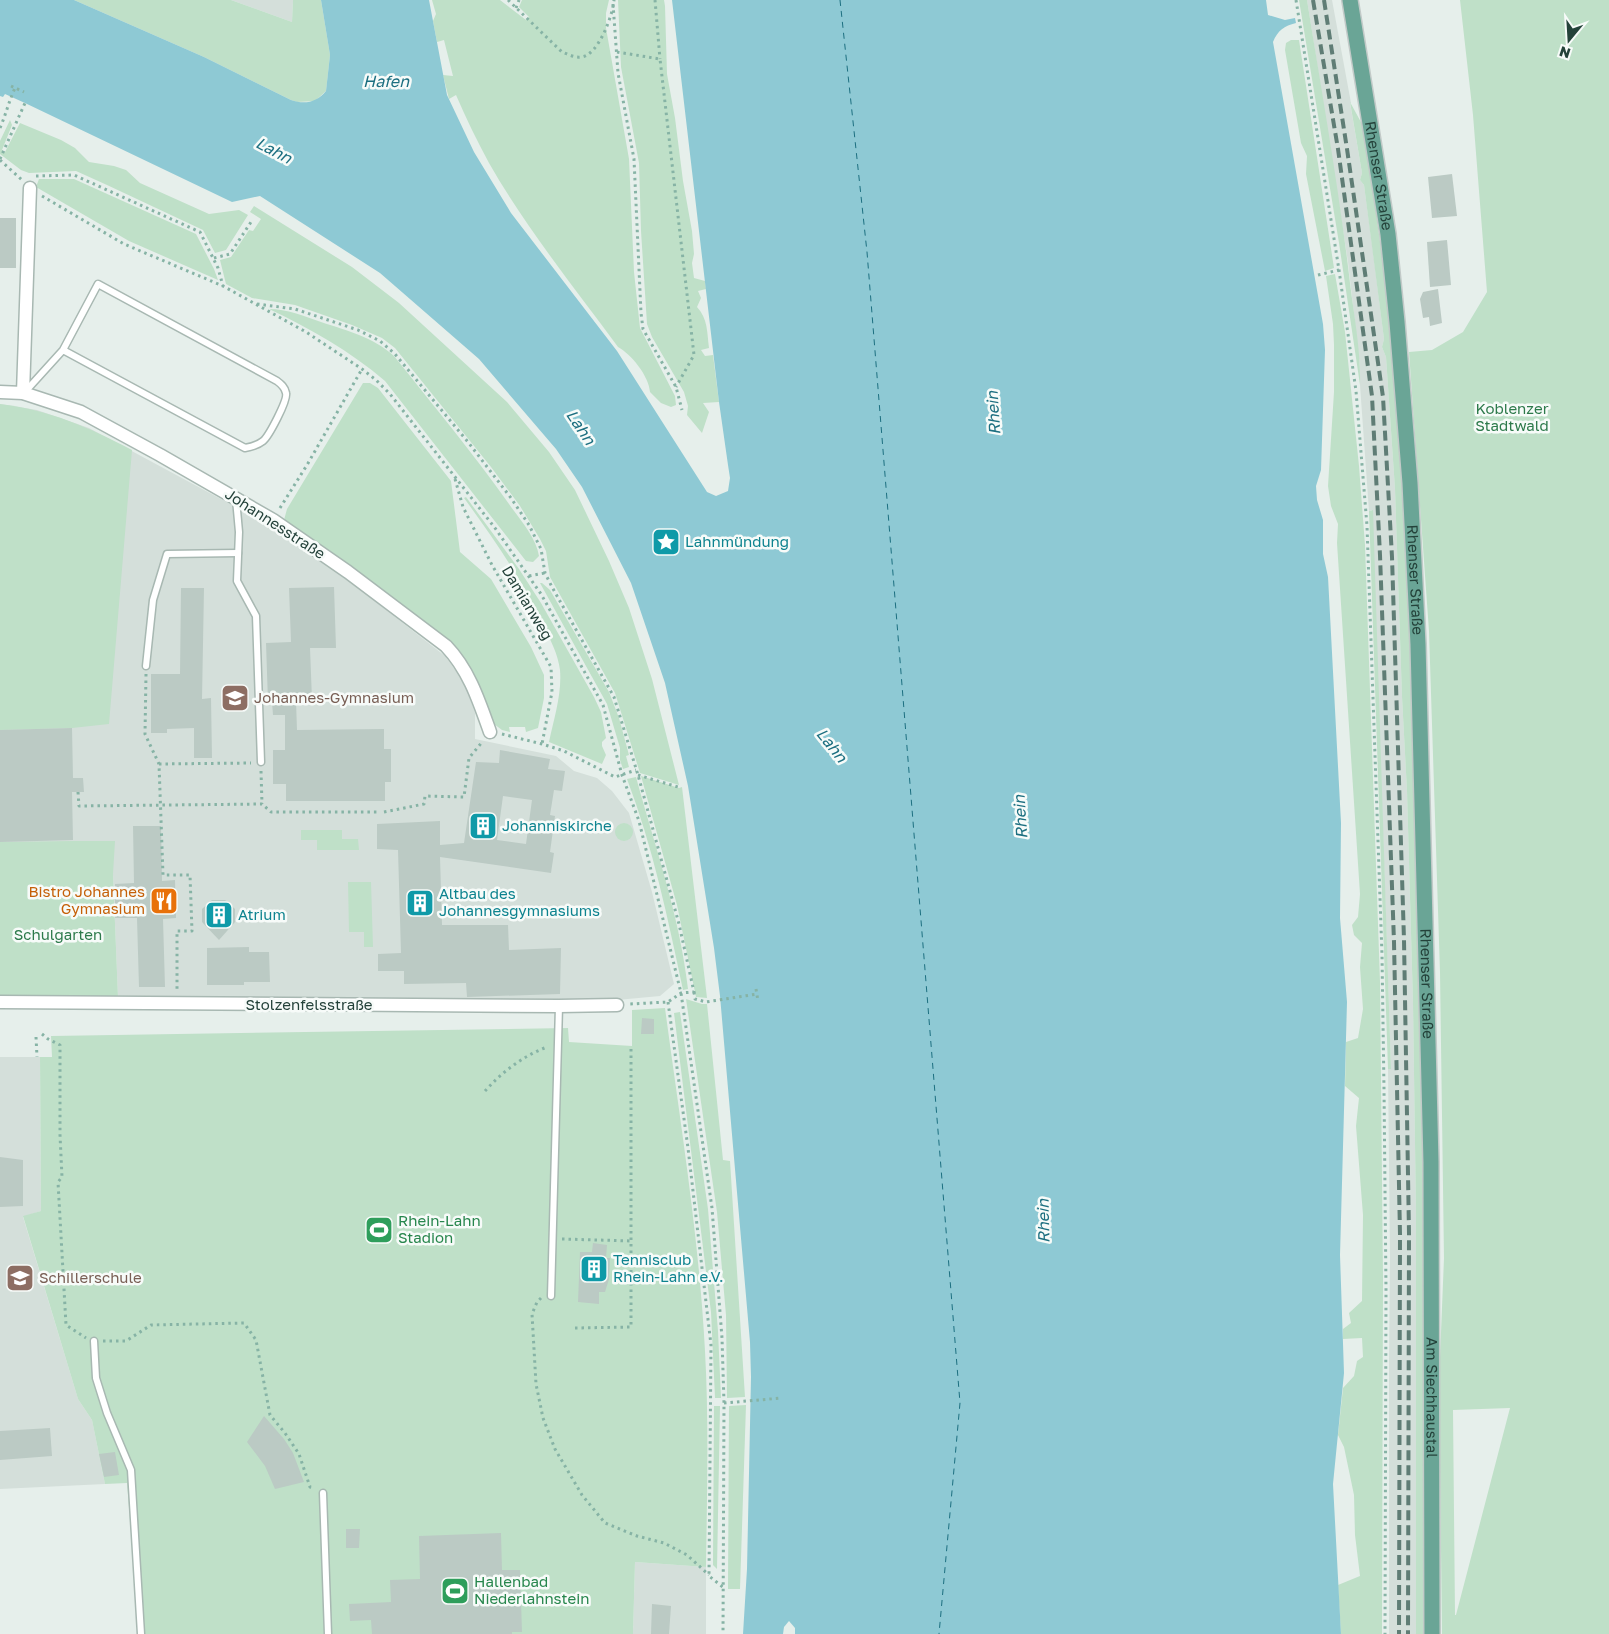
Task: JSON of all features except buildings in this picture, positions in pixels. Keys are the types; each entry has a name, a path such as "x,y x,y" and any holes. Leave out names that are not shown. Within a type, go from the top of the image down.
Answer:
{"main road":[{"name":"Rhenser Straße","path":"1350,0 1388,234 1410,483 1418,644 1431,1162"},
{"name":"Am Siechhaustal","path":"1431,1162 1432,1634"}],"street":[{"path":"23,394 30,188"},
{"name":"Johannesstraße","path":"0,392 23,394 80,412 273,520 348,572 446,646 457,658 470,681 490,732"},
{"name":"Stolzenfelsstraße","path":"0,1002 617,1005"}],"lane":[{"path":"23,394 63,350 98,284 277,381 285,387 287,394 285,403 263,441 245,448 63,350"},
{"path":"235,498 238,532 237,582 256,616 261,762"},
{"path":"146,666 153,600 167,554 238,553"},
{"path":"551,1296 559,1006"},
{"path":"94,1342 96,1378 107,1412 131,1470 142,1634"},
{"path":"323,1493 328,1634"}],"path":[{"path":"508,0 562,52 571,56 582,57 592,52 606,28 614,2"},
{"path":"516,8 519,0"},
{"path":"655,0 694,355 676,387"},
{"path":"1296,0 1339,270 1356,391 1363,467 1371,624 1382,955 1386,1289 1385,1634"},
{"path":"614,2 618,73 634,160 641,313 644,329 676,387 682,410"},
{"path":"617,52 660,59"},
{"path":"0,128 8,110 13,87 24,92"},
{"path":"25,103 0,160 30,188 124,244 223,286 306,332 362,369 390,394 495,528 529,576 603,705 622,775 638,822 681,993 712,1208 722,1338 724,1402 723,1634"},
{"path":"49,176 74,175 84,178 200,232 214,258 223,286"},
{"path":"214,258 230,254 251,222"},
{"path":"1318,275 1339,270"},
{"path":"254,304 295,309 369,335 388,346 468,442 511,498 541,549 545,573 552,587 614,698 638,775 679,924 695,999 706,1002 757,994"},
{"path":"273,520 362,369"},
{"name":"Damianweg","path":"455,478 463,507 492,565 551,667 552,692 542,744"},
{"path":"529,576 545,573"},
{"path":"146,666 145,734 159,764 163,875 190,875 192,931 177,931 177,1004"},
{"path":"384,812 424,804 424,796 464,797 469,758 490,732 542,744 589,763 615,777 636,770"},
{"path":"159,764 261,762 262,804"},
{"path":"638,775 678,787 681,786"},
{"path":"78,792 79,806 262,804 272,812 377,812"},
{"path":"756,988 758,1001"},
{"path":"617,1005 668,1002 681,993 694,992"},
{"path":"668,1002 688,1148 711,1345 709,1576"},
{"path":"42,1034 48,1040 60,1045 62,1177 58,1182 66,1325 91,1342 94,1342 126,1341 151,1325 244,1323 256,1340 270,1415 299,1454 310,1487 323,1491 323,1493"},
{"path":"36,1037 37,1057"},
{"path":"485,1091 498,1076 518,1062 548,1047 558,1047"},
{"path":"575,1328 631,1327 630,1048"},
{"path":"553,1239 632,1241"},
{"path":"551,1288 537,1302 532,1314 536,1384 543,1418 556,1449 582,1495 604,1523 637,1536 664,1543 687,1555 724,1588"},
{"path":"724,1402 782,1398"}],"shaded area":[{"path":"231,0 293,0 292,22"},
{"path":"1307,0 1332,0 1351,103 1362,173 1360,180 1364,185 1384,339 1382,347 1386,357 1395,489 1413,1004 1416,1213 1416,1634 1389,1634 1390,1257 1388,1069 1391,1069 1372,510 1369,511 1360,367 1348,262"},
{"name":"Johannes-Gymnasium","path":"0,404 37,410 89,428 271,526 344,577 445,656 464,682 475,713 475,739 556,756 574,771 597,778 612,791 629,813 652,892 674,984 660,996 617,1000 118,997 113,874 0,873"},
{"name":"Schillerschule","path":"0,1057 40,1057 41,1211 23,1217 78,1399 92,1420 105,1484 0,1489"},
{"path":"635,1562 706,1567 706,1634 633,1634"}],"green space":[{"path":"74,0 231,0 292,22 293,0 321,0 330,55 326,91 315,101 297,102 291,100 204,57"},
{"path":"432,0 500,0 526,20 529,17 519,7 522,0 609,0 606,13 606,28 629,159 634,272 640,328 675,396 676,405 671,407 661,403 650,392 639,366 618,347 551,257 503,187 489,163 456,95 449,99 443,75 453,76 444,40 437,42 433,21 436,14"},
{"path":"618,0 664,0 667,74 692,231 694,278 705,281 706,289 698,291 701,298 697,307 705,321 709,348 701,350 705,356 713,355 719,402 703,403 709,412 702,433 687,415 688,406 684,392 652,337 647,324 639,163 621,67"},
{"path":"1299,0 1307,0 1330,141 1357,334 1360,385 1339,243"},
{"name":"Koblenzer Stadtwald","path":"1460,0 1609,0 1609,1634 1442,1634 1439,1382 1444,1258 1440,972 1429,631 1409,352 1432,350 1463,332 1487,292 1473,115","holes":["1510,1408 1456,1615 1453,1410"]},
{"path":"1291,40 1299,40 1334,268 1325,271 1306,174 1307,156 1301,143 1285,50 1286,43"},
{"path":"1350,102 1362,124 1384,270 1400,434 1409,615 1424,1146 1425,1634 1416,1634 1416,1213 1413,1004 1395,489 1386,357 1382,347 1384,339 1364,185 1360,180 1362,173"},
{"path":"10,120 12,125 2,150 5,152 20,123 61,140 75,148 89,162 126,170 140,183 209,214 239,210 248,215 226,250 215,253 203,230 76,171 29,173 21,170 0,154 0,141"},
{"path":"39,179 74,179 196,234 218,280 129,241 36,187"},
{"path":"254,206 352,267 399,303 507,402 549,452 575,490 629,608 652,679 679,785 640,773 615,693 550,577 546,551 540,539 520,506 491,467 395,348 382,338 352,325 295,305 252,298 226,284 220,260 231,257 249,230 253,231 261,219 250,212"},
{"path":"1335,274 1345,332 1365,545 1380,982 1383,1277 1382,1634 1341,1634 1338,1585 1360,1576 1355,1535 1354,1495 1344,1447 1338,1435 1343,1388 1354,1376 1357,1361 1363,1357 1362,1338 1343,1339 1343,1329 1351,1323 1349,1313 1362,1301 1363,1215 1356,1126 1359,1098 1345,1086 1346,1042 1358,1038 1363,1009 1360,967 1362,943 1354,935 1352,925 1358,917 1360,894 1337,543 1338,524 1331,506 1328,486 1334,392 1334,345 1326,276"},
{"path":"269,309 295,313 369,339 394,356 523,522 535,542 539,556 533,562 526,561 385,381 330,341"},
{"path":"363,383 370,383 378,388 451,481 460,552 491,579 531,647 544,675 544,698 538,728 526,732 525,727 509,727 510,732 502,730 494,724 462,655 448,640 351,567 284,520 287,509"},
{"path":"0,404 36,410 52,415 100,434 132,450 109,724 72,728 0,730"},
{"path":"466,497 519,569 541,603 594,697 601,712 606,738 602,742 606,755 602,764 549,742 560,688 560,670 556,653 518,577 464,498"},
{"path":"1373,510 1391,1069 1388,1069 1369,511"},
{"path":"540,583 550,590 609,692 619,718 629,755 626,756 629,767 623,769 620,760 620,748 607,704"},
{"path":"641,776 679,788 682,787 707,998 696,997 677,905"},
{"path":"636,777 673,909 688,989 683,990 666,910 652,857 627,779"},
{"path":"620,823 628,823 633,828 631,839 620,841 615,836 615,828"},
{"path":"301,830 342,830 342,839 358,839 359,850 317,850 317,840 301,840"},
{"name":"Schulgarten","path":"115,841 113,874 118,997 0,995 0,842"},
{"path":"348,882 371,882 373,947 364,947 364,932 349,932"},
{"path":"686,999 707,1004 723,1160 730,1161 745,1397 727,1398 726,1315 717,1212"},
{"path":"665,1008 688,1179 702,1308 707,1405 706,1567 635,1562 633,1634 139,1634 127,1483 105,1484 92,1420 78,1399 23,1216 41,1211 40,1057 52,1057 51,1036 568,1028 569,1042 632,1046 632,1010"},
{"path":"680,1012 708,1209 718,1331 721,1398 715,1398 711,1312 674,1013"},
{"path":"746,1405 740,1589 728,1589 729,1406"},
{"path":"714,1406 720,1406 717,1569 713,1565"}],"water":[{"path":"0,0 74,0 204,57 291,100 306,102 319,98 326,91 330,55 321,0 429,0 447,95 474,152 511,213 617,351 707,492 716,496 728,491 730,478 719,402 672,0 1266,0 1268,15 1285,20 1295,18 1296,23 1282,29 1273,42 1323,324 1325,350 1321,470 1316,486 1317,500 1323,520 1323,554 1328,577 1341,823 1340,918 1347,1002 1340,1255 1344,1373 1333,1484 1341,1634 743,1634 747,1569 750,1342 720,996 688,786 665,683 631,583 582,487 556,449 479,359 380,273 260,196 232,202 25,103 5,94 3,97 0,96"}],"pier":[{"path":"789,1621 795,1628 795,1634 783,1634 784,1627"}],"ferry route":[{"path":"840,0 867,252 960,1403 939,1634"}],"railway":[{"path":"1313,0 1338,149 1372,396 1380,555 1394,942 1400,1234 1399,1634"},
{"path":"1324,0 1383,397 1392,557 1404,940 1409,1233 1408,1634"}],"place":[{"name":"Lahnmündung","path":"666,542"},
{"name":"Johannes-Gymnasium","path":"235,698"},
{"name":"Johanniskirche","path":"483,826"},
{"name":"Bistro Johannes Gymnasium","path":"164,901"},
{"name":"Altbau des Johannesgymnasiums","path":"420,903"},
{"name":"Atrium","path":"219,915"},
{"name":"Rhein-Lahn Stadion","path":"379,1230"},
{"name":"Tennisclub Rhein-Lahn e.V.","path":"594,1269"},
{"name":"Schillerschule","path":"20,1278"},
{"name":"Hallenbad Niederlahnstein","path":"455,1591"}],"water label":[{"name":"Hafen","path":"386,81"},
{"name":"Lahn","path":"274,150"},
{"name":"Rhein","path":"993,413"},
{"name":"Lahn","path":"581,427"},
{"name":"Lahn","path":"832,745"},
{"name":"Rhein","path":"1020,817"},
{"name":"Rhein","path":"1043,1221"}]}
